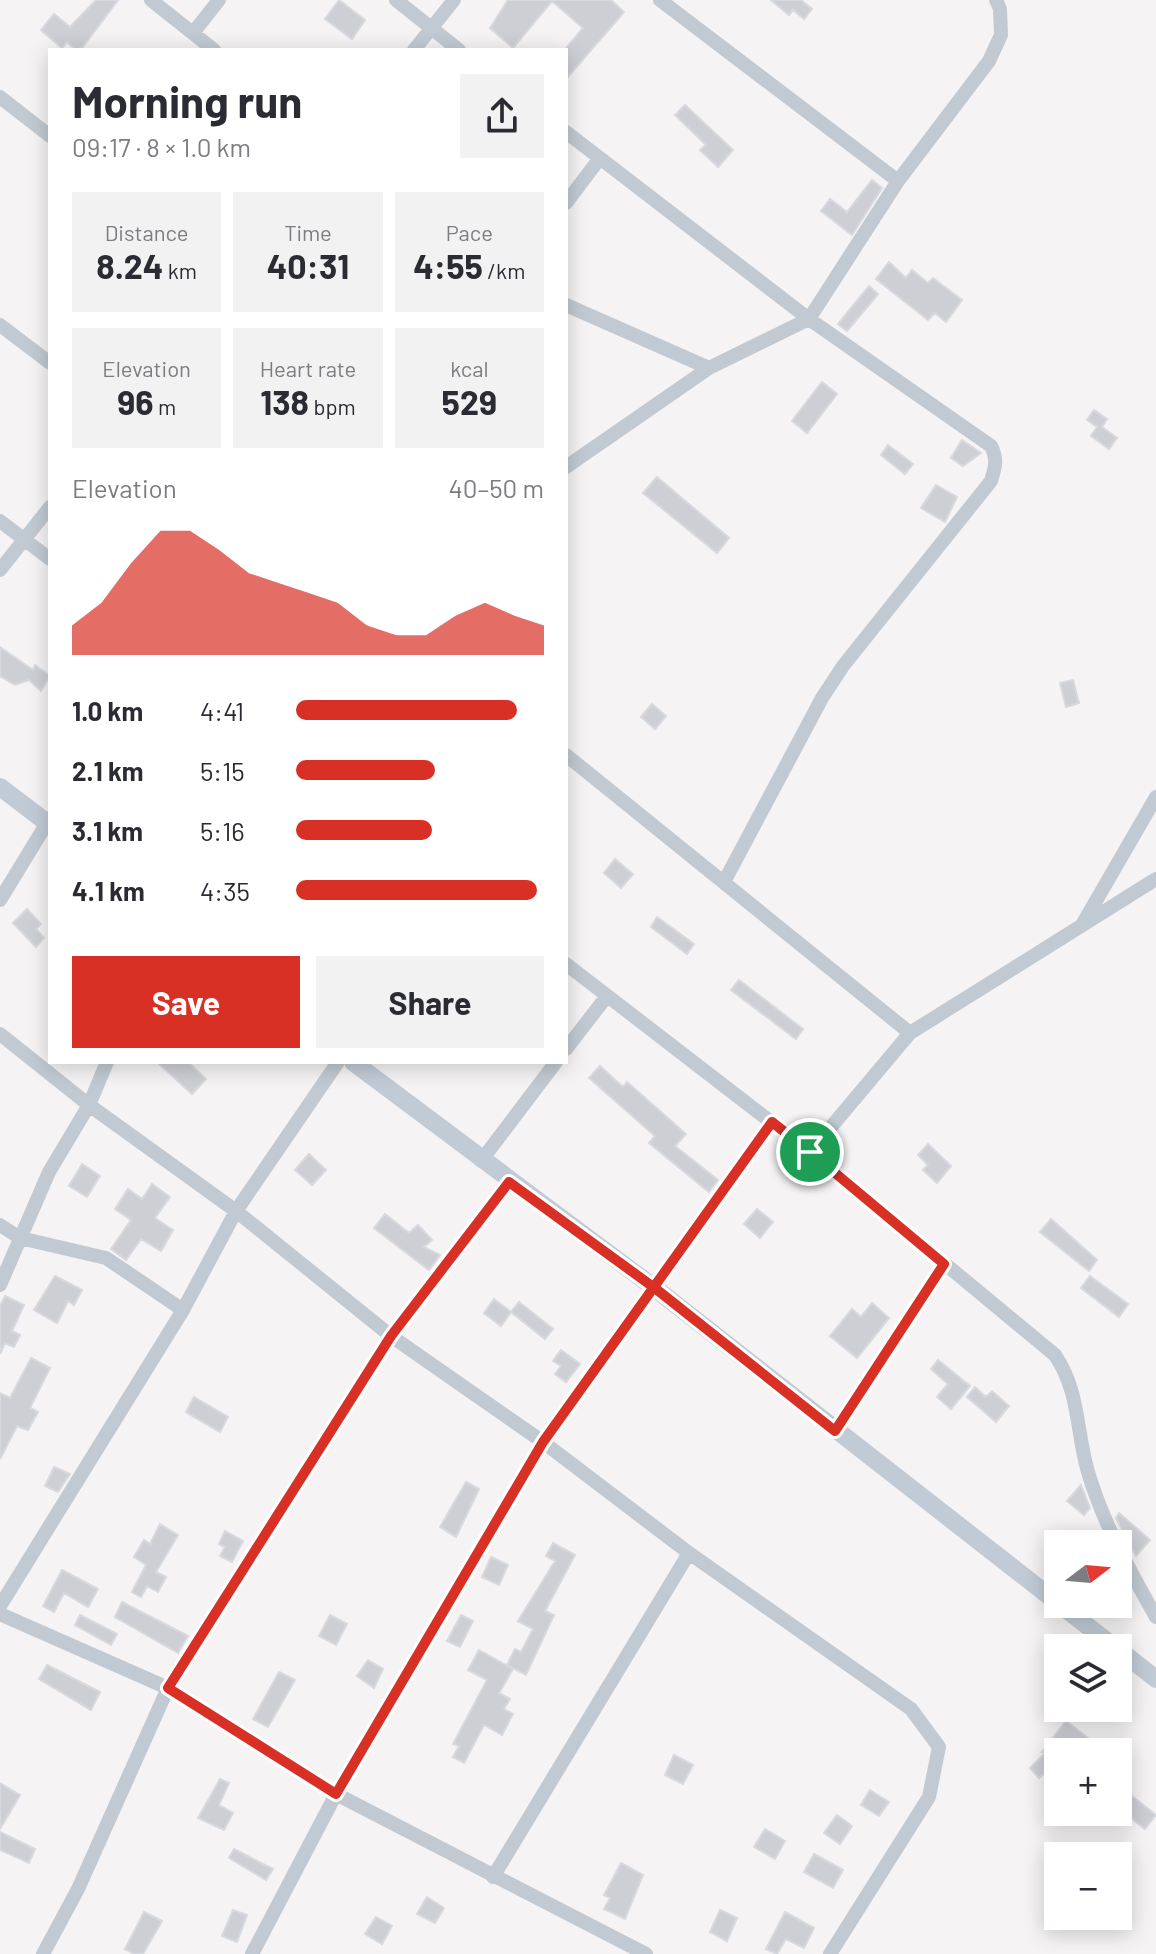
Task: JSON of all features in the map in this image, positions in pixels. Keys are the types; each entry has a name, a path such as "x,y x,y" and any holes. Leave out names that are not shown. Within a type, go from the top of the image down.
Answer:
{"street":[{"path":"151,0 212,48"},
{"path":"193,33 219,0"},
{"path":"396,0 456,48"},
{"path":"416,48 454,0"},
{"path":"660,0 898,181"},
{"path":"568,466 709,368 809,319 898,181 989,61 1001,35 1000,9 996,0"},
{"path":"0,97 48,134"},
{"path":"568,134 809,319 991,446 996,465 991,481 843,666 822,698 724,882"},
{"path":"568,200 600,158"},
{"path":"568,306 709,368"},
{"path":"0,325 48,361"},
{"path":"0,570 48,509"},
{"path":"0,521 48,557"},
{"path":"568,757 910,1033"},
{"path":"0,787 48,821"},
{"path":"1079,930 1156,797"},
{"path":"0,900 48,824"},
{"path":"810,1152 910,1033 1156,879"},
{"path":"568,966 810,1152 1055,1355 1069,1376 1088,1471 1105,1517 1156,1617"},
{"path":"568,1046 607,996"},
{"path":"0,1034 89,1105 236,1211 391,1336 543,1442 689,1553 911,1709 939,1747 929,1797 830,1954"},
{"path":"0,1285 49,1172 89,1105 106,1064"},
{"path":"0,1606 183,1310 236,1211 337,1064"},
{"path":"356,1064 509,1182 656,1289 1044,1592"},
{"path":"481,1161 554,1064"},
{"path":"252,1954 336,1794 543,1442 656,1289 772,1122"},
{"path":"43,1954 78,1889 168,1688 391,1336 509,1182"},
{"path":"0,1225 20,1238 106,1258 183,1310"},
{"path":"835,1431 944,1264"},
{"path":"493,1877 689,1553"},
{"path":"0,1614 168,1688 336,1794 646,1954"},
{"path":"1077,1618 1098,1634"},
{"path":"1132,1661 1156,1679"}],"building":[{"path":"96,0 118,0 82,48 74,48 67,42 62,48 41,30 54,14 70,27"},
{"path":"339,0 365,20 352,39 325,19"},
{"path":"508,0 611,0 624,12 568,77 566,48 583,28 552,1 513,48 490,28"},
{"path":"771,0 801,0 812,9 804,19 793,10 789,15"},
{"path":"685,105 733,150 718,167 700,150 706,145 675,115"},
{"path":"872,180 882,188 852,235 821,211 830,199 847,212"},
{"path":"889,262 906,278 912,270 928,283 933,278 962,300 946,322 935,313 928,320 876,279"},
{"path":"869,286 878,294 847,331 838,324"},
{"path":"822,382 837,394 807,433 792,421"},
{"path":"1094,410 1107,419 1102,427 1117,438 1109,449 1091,436 1097,427 1087,420"},
{"path":"962,440 981,453 963,466 951,458"},
{"path":"888,445 913,464 905,474 881,455"},
{"path":"657,477 729,538 717,553 643,493"},
{"path":"936,485 957,497 945,522 921,508"},
{"path":"0,647 33,670 35,665 48,675 48,679 41,691 29,680 15,685 0,676"},
{"path":"1073,680 1079,703 1066,707 1060,683"},
{"path":"652,704 666,716 655,729 641,717"},
{"path":"615,859 633,874 621,888 604,873"},
{"path":"27,909 41,924 36,929 44,938 36,947 13,923"},
{"path":"657,917 694,944 687,954 651,927"},
{"path":"739,980 803,1029 796,1039 731,990"},
{"path":"159,1064 190,1064 206,1079 192,1094"},
{"path":"600,1066 623,1087 627,1082 686,1134 675,1146 718,1180 709,1192 649,1143 655,1136 589,1078"},
{"path":"928,1144 951,1166 937,1183 923,1170 928,1165 918,1155"},
{"path":"309,1154 326,1170 312,1185 295,1170"},
{"path":"82,1164 100,1176 87,1197 69,1186"},
{"path":"152,1184 170,1197 155,1218 173,1230 161,1251 141,1239 126,1260 111,1249 131,1220 115,1209 128,1189 142,1199"},
{"path":"757,1209 773,1222 760,1238 744,1224"},
{"path":"385,1214 409,1233 418,1225 432,1240 424,1247 440,1255 429,1270 374,1228"},
{"path":"1051,1219 1097,1260 1089,1271 1040,1232"},
{"path":"55,1276 82,1290 74,1305 68,1301 57,1323 34,1310"},
{"path":"1090,1276 1128,1304 1119,1317 1081,1288"},
{"path":"5,1296 24,1305 12,1331 20,1335 14,1347 5,1343 0,1354 0,1306"},
{"path":"494,1299 511,1312 501,1326 484,1313"},
{"path":"519,1302 553,1329 545,1339 511,1312"},
{"path":"872,1303 889,1318 857,1358 830,1336 852,1309 861,1317"},
{"path":"561,1350 580,1364 566,1382 555,1374 561,1366 553,1361"},
{"path":"31,1358 50,1368 30,1408 38,1412 28,1430 17,1426 0,1459 0,1393 10,1398"},
{"path":"938,1360 970,1386 951,1409 937,1397 948,1384 931,1369"},
{"path":"975,1387 986,1397 992,1391 1009,1406 996,1422 967,1397"},
{"path":"194,1397 228,1417 220,1432 186,1412"},
{"path":"54,1467 70,1474 58,1492 45,1486"},
{"path":"466,1482 479,1489 456,1537 440,1527"},
{"path":"1081,1485 1090,1508 1084,1515 1067,1501"},
{"path":"1119,1513 1150,1540 1136,1556 1132,1548 1132,1530 1122,1530 1116,1518"},
{"path":"160,1524 178,1535 156,1572 166,1577 158,1592 147,1586 141,1597 132,1592 146,1565 134,1557 144,1540 150,1544"},
{"path":"225,1531 243,1541 232,1562 220,1556 225,1547 219,1544"},
{"path":"553,1543 575,1555 545,1611 554,1615 526,1675 507,1665 515,1649 521,1652 533,1629 518,1621 555,1561 546,1556"},
{"path":"491,1557 508,1565 499,1585 482,1577"},
{"path":"62,1570 98,1589 88,1607 64,1593 54,1612 43,1606"},
{"path":"122,1602 188,1636 178,1653 115,1617"},
{"path":"80,1615 117,1634 111,1645 75,1625"},
{"path":"330,1615 347,1624 336,1645 319,1636"},
{"path":"461,1615 473,1621 460,1647 447,1641"},
{"path":"479,1650 513,1669 499,1693 510,1699 504,1709 513,1714 502,1735 484,1725 464,1763 453,1757 459,1746 453,1744 487,1680 468,1670"},
{"path":"368,1660 383,1669 374,1688 357,1676"},
{"path":"47,1665 100,1692 91,1710 39,1679"},
{"path":"279,1672 295,1680 268,1727 253,1719"},
{"path":"1067,1722 1088,1738 1053,1738"},
{"path":"1044,1754 1044,1773 1039,1778 1030,1768"},
{"path":"674,1755 693,1765 683,1784 665,1775"},
{"path":"220,1779 229,1783 219,1805 233,1813 224,1830 198,1818"},
{"path":"0,1783 20,1795 0,1829"},
{"path":"870,1790 889,1802 879,1816 861,1805"},
{"path":"1132,1796 1156,1815 1145,1829 1132,1819"},
{"path":"837,1815 852,1826 840,1844 824,1833"},
{"path":"765,1829 785,1841 775,1859 754,1847"},
{"path":"0,1832 35,1849 29,1863 0,1850"},
{"path":"234,1849 273,1869 266,1880 229,1858"},
{"path":"814,1854 843,1870 833,1888 804,1872"},
{"path":"621,1863 643,1875 625,1919 604,1909 610,1898 604,1895"},
{"path":"427,1897 444,1908 435,1923 417,1914"},
{"path":"233,1910 247,1915 237,1942 222,1936"},
{"path":"720,1910 737,1918 727,1941 710,1932"},
{"path":"144,1912 162,1921 143,1954 134,1954 125,1949"},
{"path":"785,1912 814,1928 804,1948 786,1939 777,1954 766,1949"},
{"path":"376,1917 392,1926 382,1944 365,1934"}],"route":[{"path":"810,1152 772,1122 656,1289 543,1442 336,1794 168,1688 391,1336 509,1182 656,1289 835,1431 944,1264 810,1152"}]}
